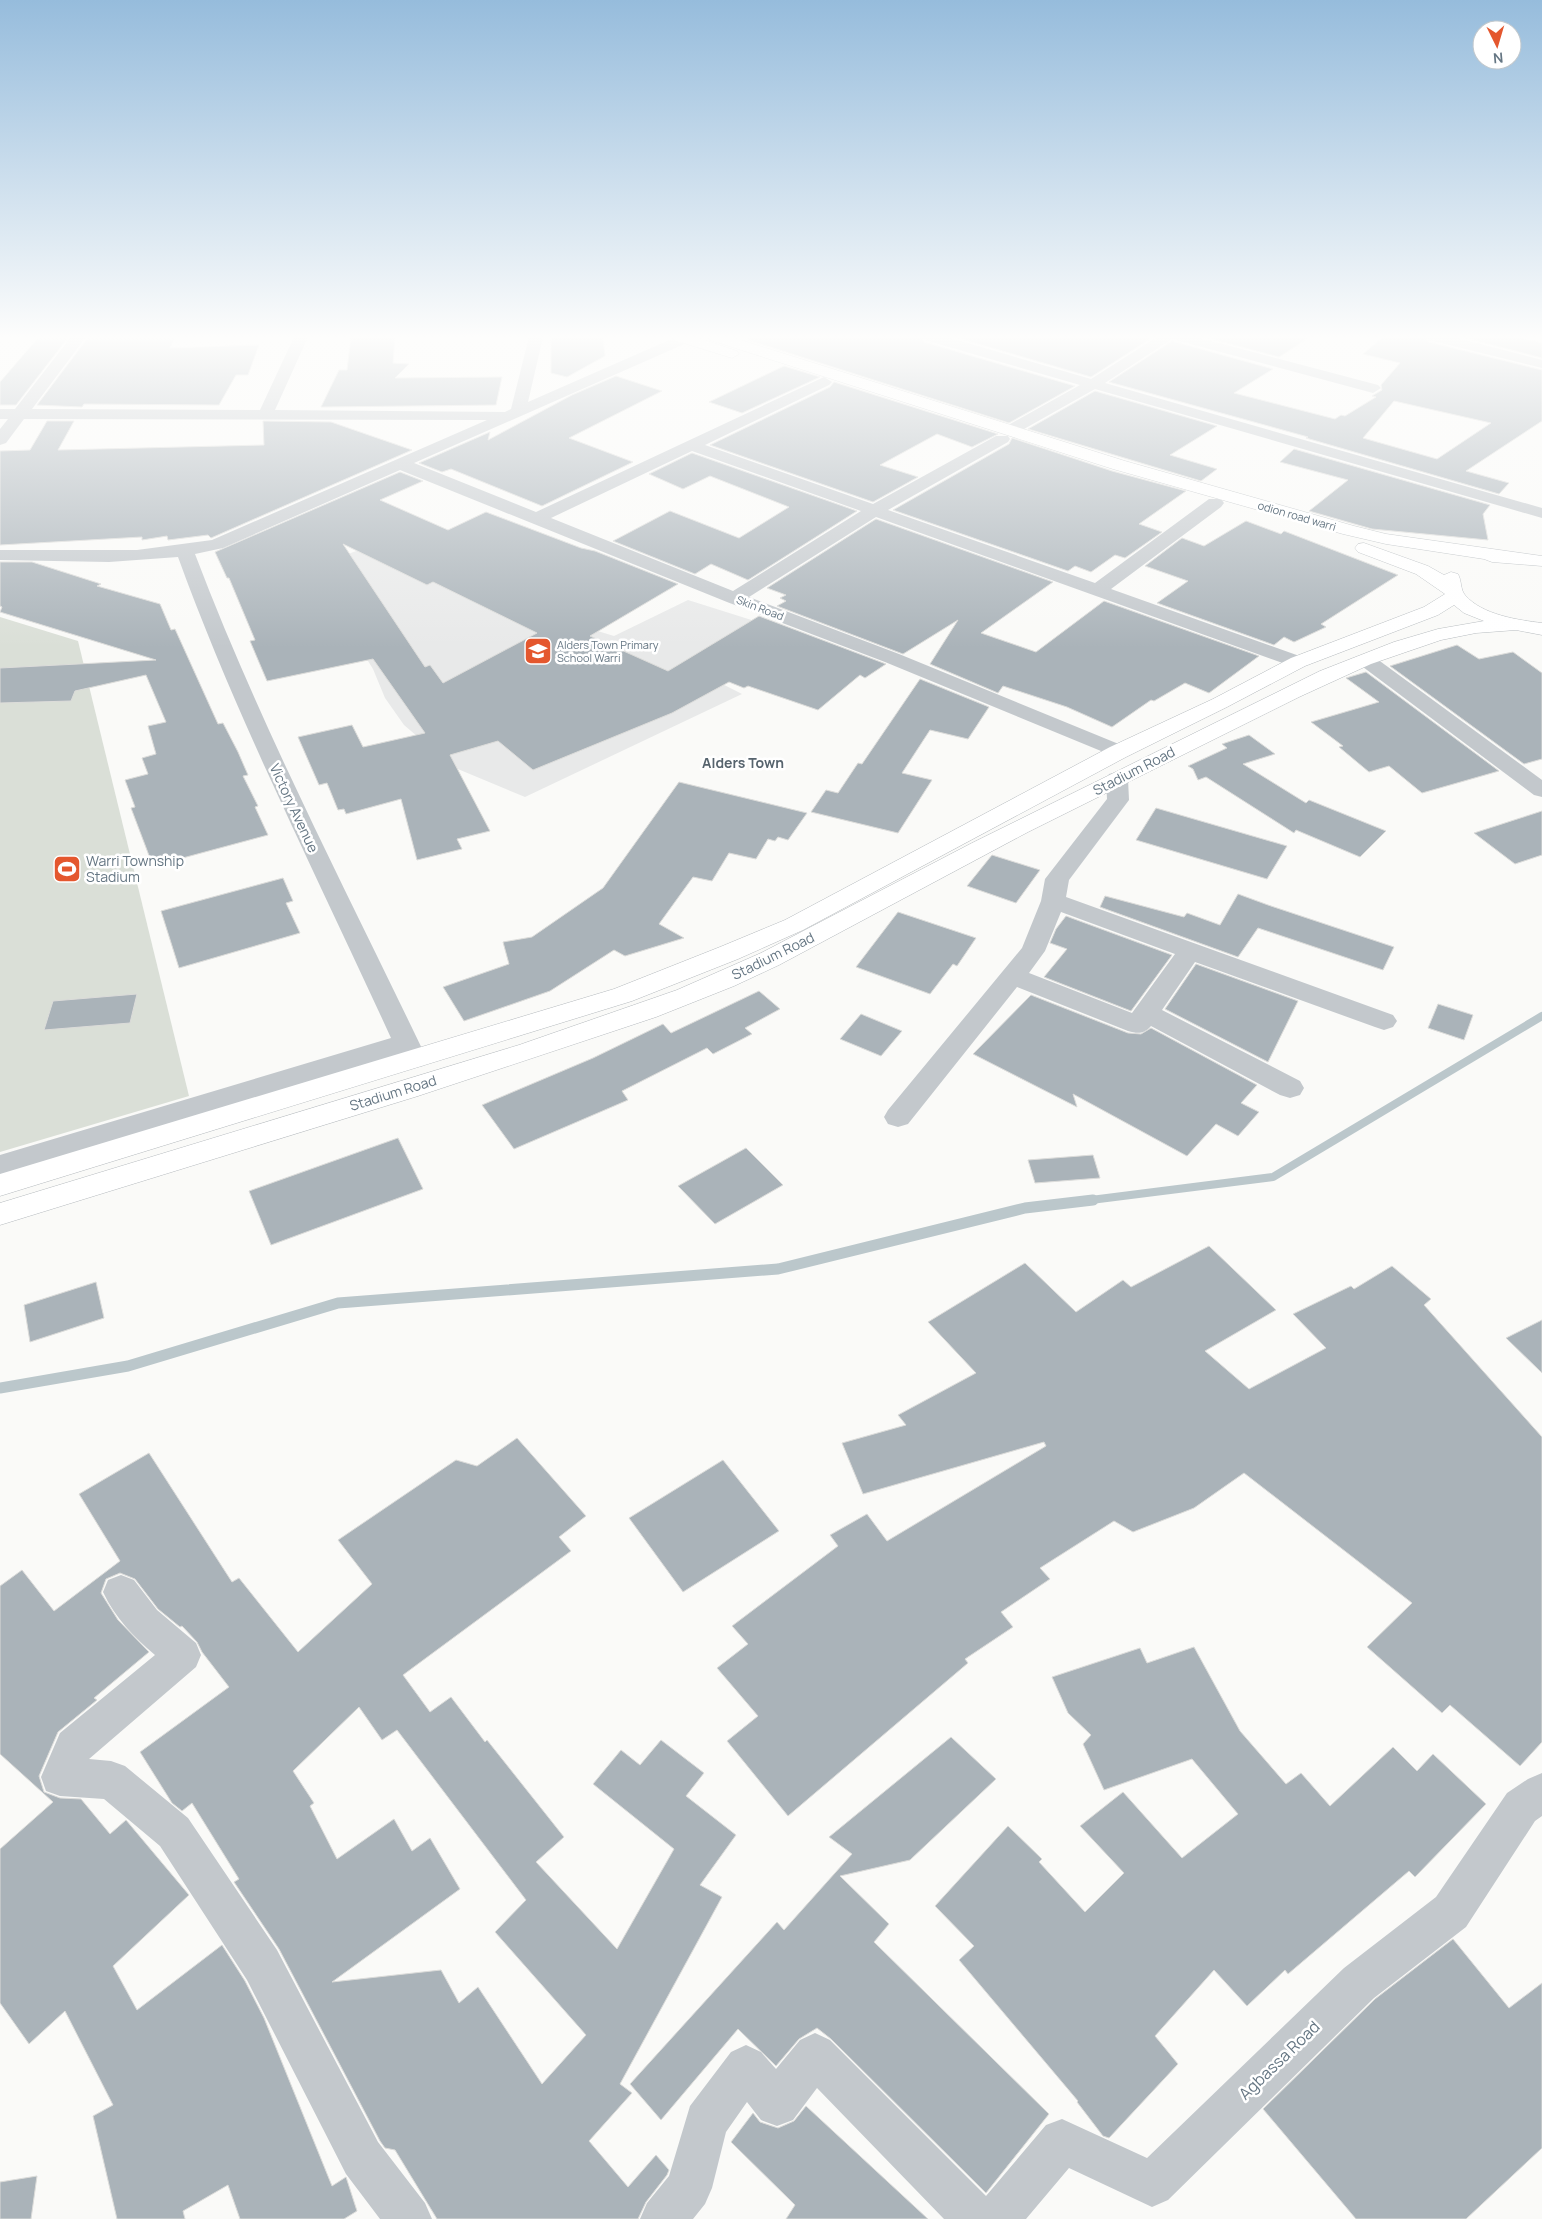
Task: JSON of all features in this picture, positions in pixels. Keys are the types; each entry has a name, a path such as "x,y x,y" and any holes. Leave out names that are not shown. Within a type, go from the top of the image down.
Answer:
{"main road":[{"name":"odion road warri","path":"1023,441 1215,504 1372,550 1422,570 1454,592 1478,612 1531,630"},
{"name":"odion road warri","path":"1027,441 1386,540 1511,557"},
{"path":"1454,592 1452,575 1463,565 1484,558 1511,557 1541,560"},
{"name":"Stadium Road","path":"0,1185 410,1051 623,995 786,929 1118,752 1220,703 1298,662 1430,611 1454,592"},
{"name":"Stadium Road","path":"0,1214 552,1044 646,1012 728,979 805,941 902,888 1310,684 1397,647 1453,631 1531,630"}],"street":[{"path":"0,555 149,555 185,552 217,544 453,441"},
{"path":"536,519 700,441"},
{"path":"734,598 875,510 996,441"},
{"path":"1290,441 1542,513"},
{"path":"691,445 1298,662"},
{"name":"Skin Road","path":"401,464 734,598 892,658 1118,752"},
{"path":"1098,590 1215,504"},
{"name":"Victory Avenue","path":"185,552 203,604 263,743 410,1051"},
{"path":"1366,660 1542,790"},
{"path":"898,1117 1033,951 1053,901 1057,880 1118,800 1117,779"},
{"path":"1053,901 1384,1021"},
{"path":"1013,976 1137,1025 1190,951"},
{"path":"1147,1013 1290,1088"},
{"path":"0,1166 410,1051"},
{"path":"121,1592 144,1622 183,1655 74,1747 60,1777 111,1780 174,1832 262,1965 362,2158 409,2219"},
{"name":"Agbassa Road","path":"996,2219 1062,2141 1152,2184 1359,1983 1451,1912 1521,1807 1542,1793"},
{"path":"663,2219 689,2188 706,2122 746,2067 777,2104 816,2055 976,2219"}],"shaded area":[{"name":"Alders Town Primary School Warri","path":"397,536 555,618 614,636 688,600 761,623 689,667 742,694 525,797 453,767 404,725 385,698 373,669 310,568"},
{"name":"Warri Township Stadium","path":"0,617 78,641 189,1096 0,1152"}],"building":[{"path":"36,441 63,441 58,450 264,445 264,441 385,441 412,450 211,538 208,535 168,540 167,536 142,540 142,537 0,545 0,451 30,450"},
{"path":"470,441 576,441 633,462 542,506 451,469 442,472 419,463"},
{"path":"719,441 925,441 880,465 918,477 873,502 710,445"},
{"path":"955,441 985,441 972,447"},
{"path":"1011,441 1020,441 1112,471 1186,491 1139,524 1162,532 1125,558 1115,555 1091,572 1075,566 1068,571 893,510 1009,444"},
{"path":"1066,441 1193,441 1170,455 1217,469 1201,481"},
{"path":"1315,441 1372,441 1437,459 1465,441 1512,441 1466,471 1509,483 1499,494"},
{"path":"1294,449 1490,505 1483,514 1488,540 1372,529 1309,511 1348,480 1280,462"},
{"path":"692,453 857,511 748,580 711,564 695,574 613,541 670,511 739,538 789,507 710,476 683,489 649,474"},
{"path":"400,472 423,481 380,500 448,530 486,512 581,548 595,551 678,584 590,636 668,671 759,616 886,664 865,678 860,675 818,710 748,686 744,688 729,682 672,713 533,770 498,741 450,755 490,831 457,839 462,849 417,860 401,799 346,814 344,809 338,810 327,783 319,785 298,737 352,725 363,747 425,733 373,659 267,681 250,641 255,640 229,578 227,578 215,552","holes":["343,544 427,585 433,582 537,633 443,683 430,665 425,667"]},
{"path":"876,519 1053,582 981,633 1036,652 1104,601 1259,656 1209,693 1185,683 1154,701 1151,700 1112,727 1067,707 1003,686 998,693 930,664 958,620 903,654 777,606 786,601 780,598 786,595 767,588"},
{"path":"1246,521 1281,534 1284,531 1398,575 1321,624 1326,627 1294,642 1284,637 1274,645 1157,603 1188,581 1145,566 1182,538 1204,546"},
{"path":"0,562 32,562 101,584 97,586 160,604 171,630 175,629 218,724 223,723 238,752 248,775 243,776 258,806 255,807 268,835 153,866 131,808 135,807 125,780 148,774 142,758 156,754 148,726 166,722 146,675 75,691 71,701 0,703 0,668 156,660 0,612 2,607 0,606"},
{"path":"1457,645 1479,659 1513,652 1542,673 1542,759 1524,764 1390,666"},
{"path":"1366,672 1499,771 1422,793 1389,766 1369,772 1339,747 1343,746 1311,722 1379,702 1346,678"},
{"path":"920,679 989,707 968,739 930,730 902,773 932,780 898,833 811,812 826,790 838,793 858,763 862,764"},
{"path":"1249,735 1275,754 1243,764 1306,803 1309,800 1386,831 1360,857 1296,830 1294,833 1206,777 1198,780 1193,769 1188,766 1227,748 1222,744"},
{"path":"679,782 807,813 788,840 778,837 775,841 768,839 756,859 729,853 712,881 693,877 659,924 684,938 625,956 614,950 550,991 464,1021 443,987 509,964 503,942 532,937 603,888"},
{"path":"1156,808 1287,846 1267,879 1136,840"},
{"path":"1542,811 1542,855 1515,864 1474,833"},
{"path":"992,855 1040,870 1016,903 967,886"},
{"path":"283,878 293,901 286,903 300,933 179,968 161,911"},
{"path":"1238,894 1394,947 1383,970 1258,928 1238,957 1100,907 1105,896 1184,917 1187,913 1220,925"},
{"path":"898,912 976,938 957,966 953,964 930,994 856,967"},
{"path":"1066,916 1172,955 1131,1011 1044,977 1067,949 1050,943 1056,929"},
{"path":"1196,964 1298,1001 1268,1062 1165,1009"},
{"path":"759,991 780,1009 745,1028 752,1034 713,1054 707,1048 622,1091 628,1100 514,1149 482,1105 593,1058 663,1024 671,1033"},
{"path":"137,994 130,1023 44,1030 53,1001"},
{"path":"1031,995 1128,1033 1141,1034 1151,1028 1257,1085 1241,1103 1259,1112 1238,1136 1216,1124 1187,1156 1073,1094 1077,1107 973,1054"},
{"path":"1438,1004 1473,1015 1464,1040 1428,1028"},
{"path":"861,1014 902,1031 881,1056 840,1039"},
{"path":"398,1138 423,1189 271,1245 249,1191"},
{"path":"746,1148 783,1185 715,1224 678,1186"},
{"path":"1093,1155 1100,1178 1035,1183 1028,1160"},
{"path":"1209,1246 1276,1310 1205,1351 1249,1389 1326,1348 1293,1314 1351,1286 1354,1289 1392,1266 1431,1299 1424,1305 1542,1437 1542,1742 1520,1766 1450,1705 1442,1713 1367,1647 1412,1603 1244,1473 1194,1508 1133,1532 1114,1521 1040,1568 1050,1579 1001,1612 1013,1627 965,1659 968,1663 788,1816 727,1741 758,1716 717,1668 748,1644 732,1626 838,1546 830,1535 867,1514 887,1541 1046,1446 1044,1442 863,1494 842,1443 906,1425 898,1415 976,1373 928,1322 1025,1263 1076,1312 1123,1280 1131,1287"},
{"path":"96,1282 104,1318 30,1342 24,1305"},
{"path":"1542,1320 1542,1373 1506,1338"},
{"path":"517,1438 586,1516 559,1537 571,1551 403,1675 430,1712 451,1697 485,1742 487,1740 564,1837 536,1862 617,1949 674,1849 593,1784 621,1750 640,1765 661,1740 704,1773 686,1796 736,1835 700,1885 722,1897 620,2084 632,2093 589,2141 628,2187 656,2155 669,2170 667,2175 646,2202 638,2219 437,2219 395,2150 385,2148 380,2141 279,1949 234,1882 239,1879 192,1803 182,1811 172,1803 140,1752 229,1687 202,1652 197,1642 182,1626 180,1627 158,1609 135,1579 120,1573 106,1579 101,1593 118,1620 149,1652 94,1698 97,1700 58,1732 39,1776 44,1792 60,1798 81,1799 110,1834 126,1820 189,1895 113,1966 137,2010 222,1945 245,1981 264,2018 332,2186 346,2177 357,2211 344,2219 240,2219 228,2185 183,2211 185,2219 117,2219 93,2116 113,2105 65,2011 29,2044 0,2003 0,1849 53,1802 0,1754 0,1586 22,1570 54,1611 120,1561 79,1494 149,1453 232,1582 239,1578 298,1652 372,1584 338,1540 456,1460 477,1466","holes":["359,1707 382,1740 397,1730 526,1900 495,1932 586,2035 542,2084 478,1987 459,2003 441,1970 332,1982 460,1889 430,1838 412,1851 394,1819 337,1859 310,1806 314,1803 293,1771"]},
{"path":"723,1460 779,1531 683,1592 629,1518"},
{"path":"1194,1647 1240,1731 1286,1784 1301,1773 1330,1806 1393,1747 1417,1771 1433,1754 1486,1804 1415,1877 1409,1871 1288,1974 1285,1970 1247,2006 1214,1970 1155,2036 1178,2064 1109,2138 1103,2136 1078,2101 959,1960 974,1946 935,1906 1008,1826 1042,1859 1039,1862 1085,1912 1124,1873 1080,1826 1123,1792 1182,1858 1238,1814 1192,1759 1104,1790 1083,1744 1091,1735 1068,1713 1052,1677 1140,1648 1147,1663"},
{"path":"951,1737 996,1779 910,1860 840,1876 889,1924 874,1942 1049,2114 986,2193 831,2039 817,2028 799,2039 776,2066 738,2029 661,2120 630,2084 777,1922 784,1930 852,1854 829,1837"},
{"path":"1453,1939 1509,2008 1542,1983 1542,2148 1466,2219 1356,2219 1263,2109 1375,1999"},
{"path":"806,2106 928,2219 786,2219 795,2205 731,2142 753,2113 760,2122 778,2128 794,2121"},
{"path":"37,2176 31,2219 0,2219 0,2182"}],"waterway":[{"path":"1083,1201 1273,1177 1542,1016"},
{"path":"0,1388 128,1366 338,1303 778,1269 1025,1208 1093,1200"}],"place":[{"name":"Alders Town Primary School Warri","path":"538,651"},
{"name":"Warri Township Stadium","path":"67,869"}],"district":[{"name":"Alders Town","path":"743,763"}]}
